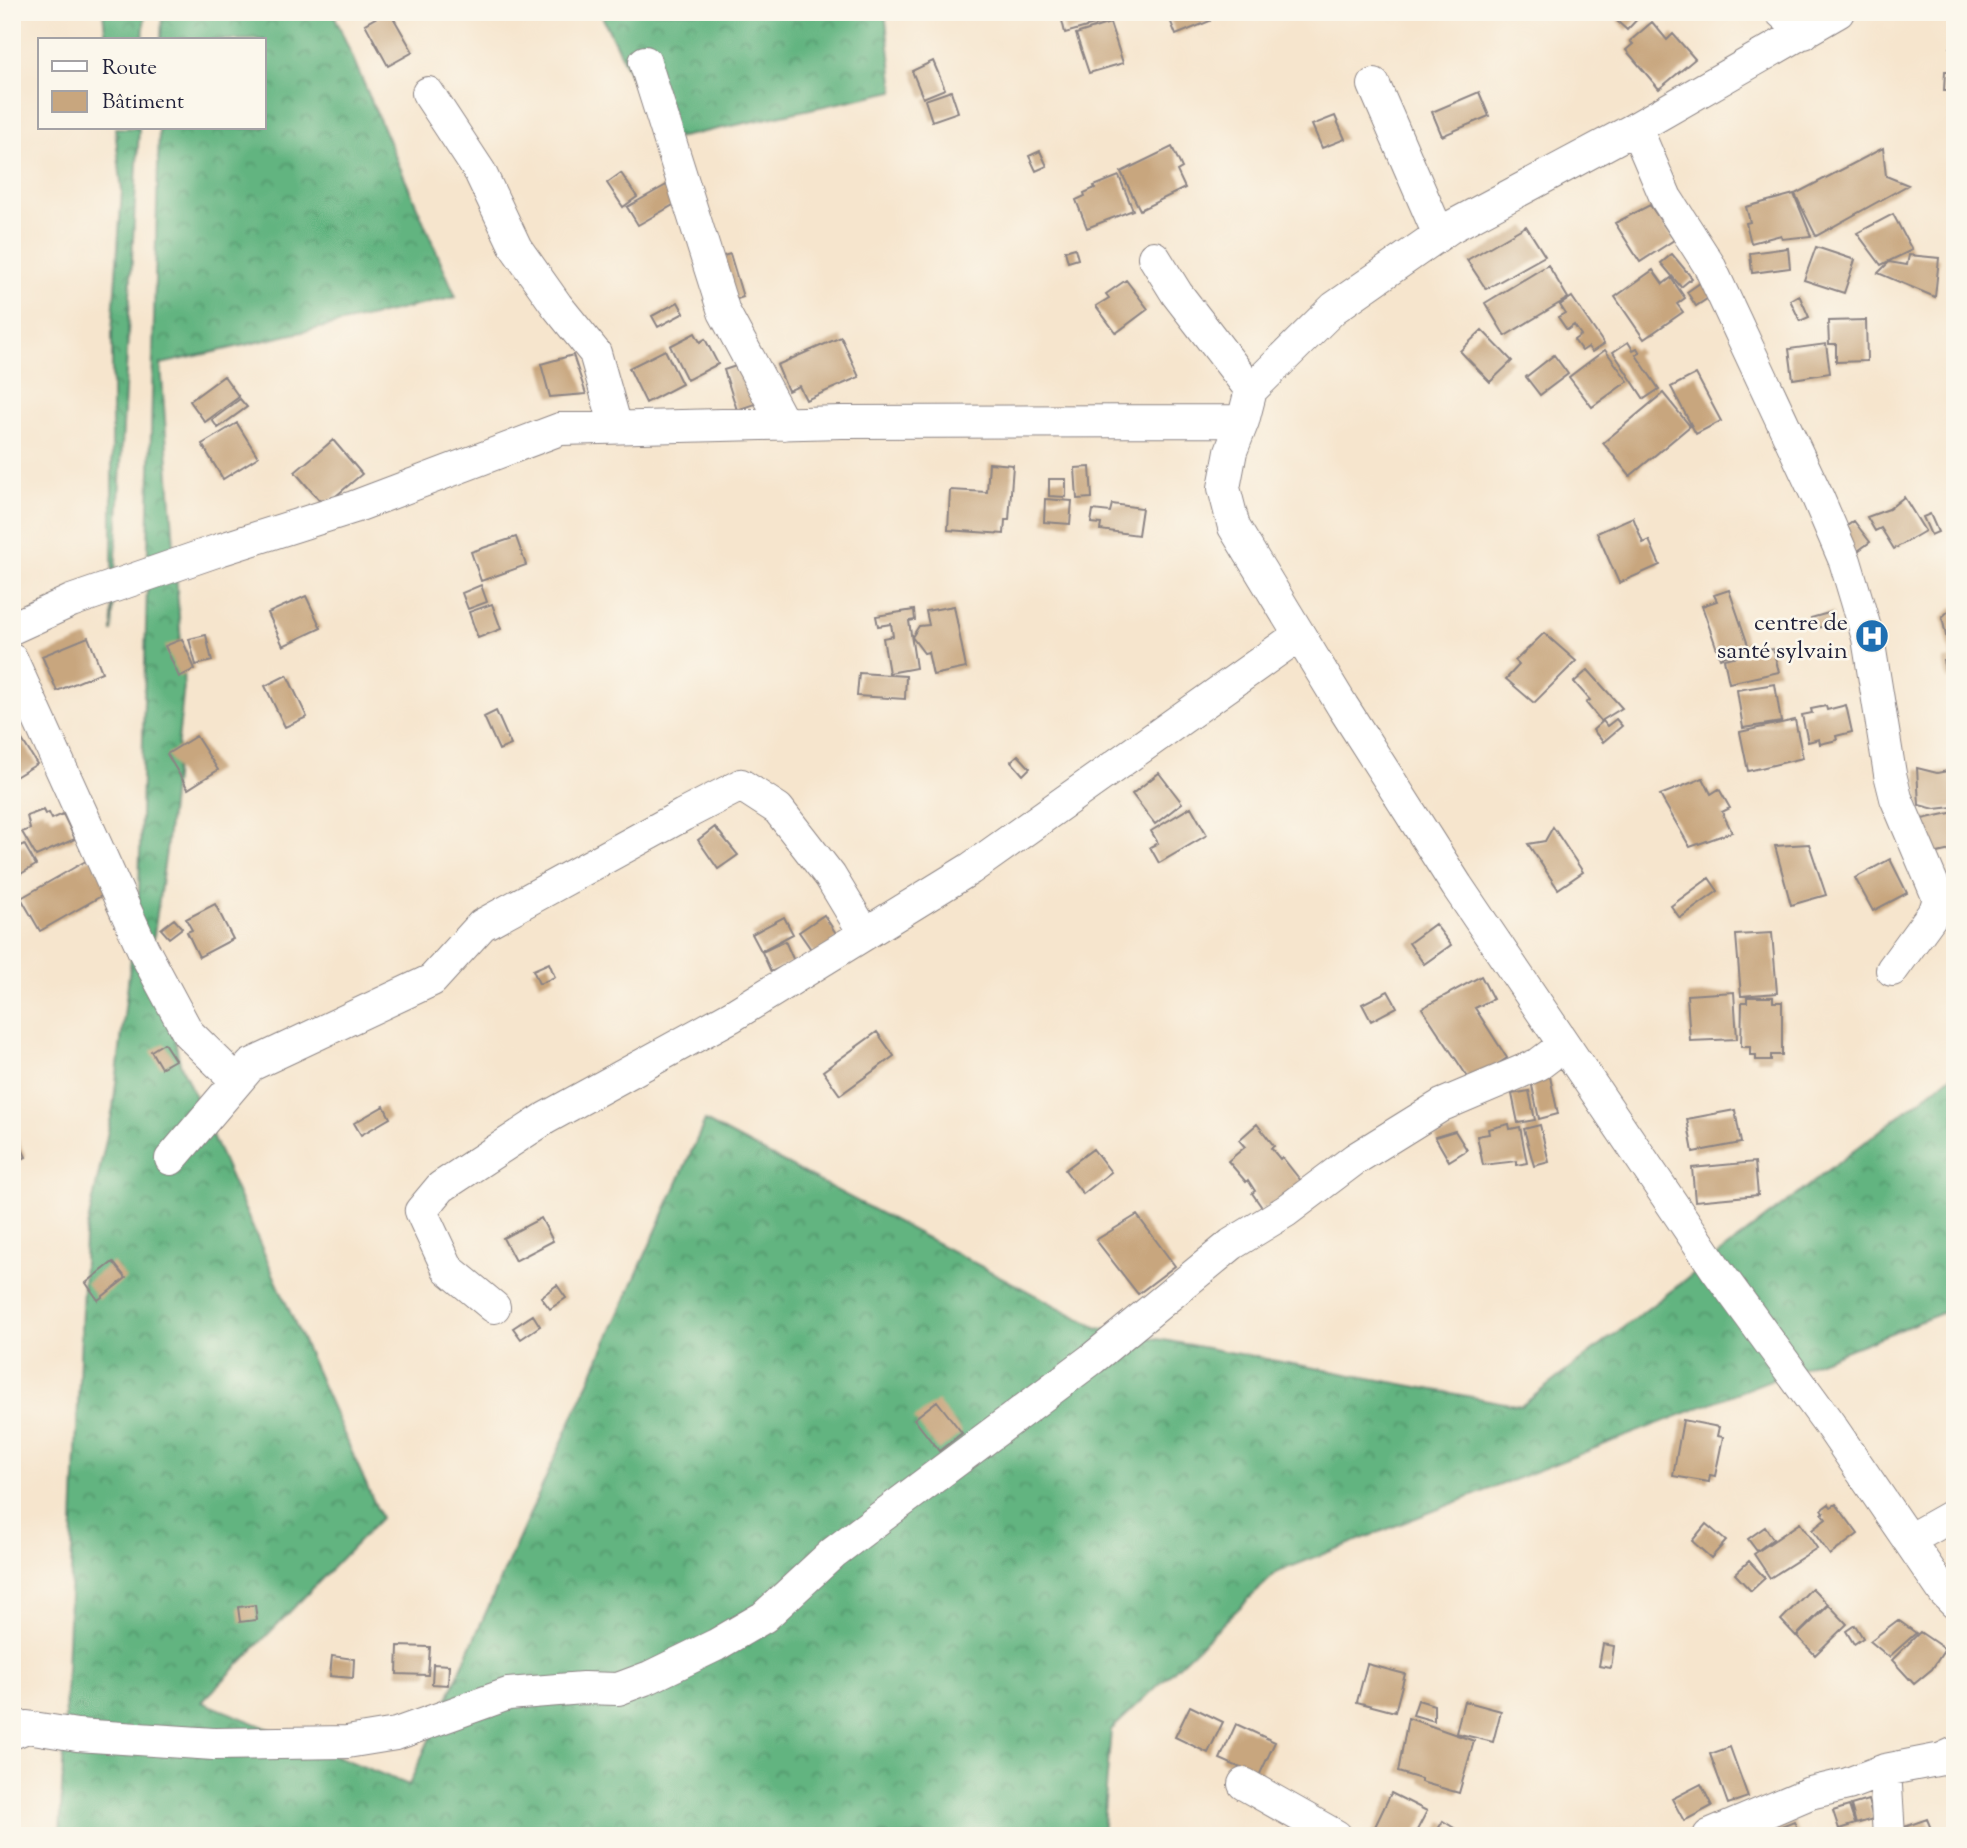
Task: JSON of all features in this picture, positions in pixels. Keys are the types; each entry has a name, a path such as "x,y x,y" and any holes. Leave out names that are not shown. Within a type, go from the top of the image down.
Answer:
{"street":[{"path":"1781,12 1804,33"},
{"path":"1838,12 1636,128 1439,235 1334,308 1251,390 1231,451 1224,488 1234,527 1457,886 1716,1269 1830,1425 1944,1592 1955,1603"},
{"path":"645,62 724,312 784,424"},
{"path":"1374,85 1439,235"},
{"path":"428,93 480,172 516,248 595,354 616,428"},
{"path":"1636,128 1666,198 1709,265 1773,400 1845,561 1863,617 1896,798 1939,899 1935,911 1892,970"},
{"path":"1154,257 1177,294 1251,390"},
{"path":"12,628 71,601 219,550 354,508 560,429 784,424 1243,421"},
{"path":"494,1307 448,1269 421,1211 440,1187 546,1118 732,1016 970,869 1299,635"},
{"path":"12,660 143,949 188,1033 237,1081"},
{"path":"171,1158 251,1065 432,980 482,925 741,786 778,809 830,876 865,934"},
{"path":"12,1733 27,1727 77,1735 214,1744 347,1742 396,1734 508,1694 583,1688 618,1689 650,1677 716,1645 764,1617 833,1553 1092,1359 1232,1244 1286,1211 1355,1159 1442,1105 1539,1064 1564,1045"},
{"path":"1909,1540 1955,1514"},
{"path":"1709,1836 1810,1793 1848,1784 1885,1770 1942,1759 1955,1753"},
{"path":"1885,1770 1889,1836"},
{"path":"1244,1784 1336,1836"}],"green space":[{"path":"103,12 145,12 143,38 106,38"},
{"path":"162,12 333,12 456,297 161,364 184,686 153,941 180,1063 381,1518 202,1702 409,1785 705,1121 1098,1328 1521,1406 1955,1073 1955,1308 1277,1572 1111,1730 1102,1836 60,1836 85,1237 113,1108 139,891 159,130 266,130 266,38 161,38"},
{"path":"600,12 885,12 894,91 662,141"},
{"path":"115,130 139,130 112,632 112,332 122,191"}],"building":[{"path":"390,12 413,52 388,66 365,24"},
{"path":"1060,12 1102,12 1105,22 1065,33"},
{"path":"1167,12 1207,12 1210,21 1176,35"},
{"path":"1626,12 1644,12 1627,30 1617,21"},
{"path":"1652,22 1667,40 1673,34 1695,59 1659,89 1626,50 1633,44 1630,41"},
{"path":"1110,23 1123,63 1089,73 1076,34"},
{"path":"1950,48 1955,48 1955,96 1950,96 1950,91 1944,91 1945,71 1950,71"},
{"path":"933,61 945,89 923,98 912,71"},
{"path":"951,91 958,112 932,121 925,100"},
{"path":"1479,92 1489,116 1442,136 1432,112"},
{"path":"1335,116 1345,139 1322,148 1312,125"},
{"path":"1172,147 1182,168 1177,171 1185,188 1140,210 1121,172"},
{"path":"1883,148 1886,176 1908,185 1816,236 1795,194"},
{"path":"1040,151 1047,166 1036,171 1029,156"},
{"path":"621,173 637,197 623,207 607,183"},
{"path":"1119,176 1133,210 1087,228 1076,200 1085,196 1084,193 1095,188 1094,186"},
{"path":"670,183 680,201 638,225 627,207"},
{"path":"1794,194 1811,236 1782,239 1781,235 1751,243 1746,223 1750,222 1746,207"},
{"path":"1650,205 1674,240 1640,262 1615,223"},
{"path":"1893,214 1912,250 1881,265 1857,233"},
{"path":"1526,226 1545,256 1486,289 1467,260"},
{"path":"1816,247 1855,260 1844,293 1804,280"},
{"path":"1075,248 1078,259 1068,262 1065,251"},
{"path":"1788,248 1790,268 1752,273 1750,253"},
{"path":"730,254 743,297 728,302 714,259"},
{"path":"1672,254 1692,278 1681,287 1661,263"},
{"path":"1909,255 1939,258 1935,297 1878,273 1889,262 1907,265"},
{"path":"1548,265 1568,298 1505,336 1485,303"},
{"path":"1653,270 1663,284 1671,278 1685,298 1677,304 1683,312 1644,339 1615,297"},
{"path":"1126,280 1148,309 1116,333 1096,306 1109,298 1106,294"},
{"path":"1703,281 1713,295 1696,306 1687,292"},
{"path":"1799,295 1809,317 1800,321 1790,300"},
{"path":"1572,297 1604,344 1592,352 1588,347 1582,351 1574,340 1581,335 1574,325 1567,330 1558,317 1565,313 1560,305"},
{"path":"678,302 684,313 658,327 652,316"},
{"path":"1866,320 1867,361 1836,362 1836,344 1829,344 1828,321"},
{"path":"1482,330 1512,361 1490,382 1460,351"},
{"path":"695,333 700,342 705,339 718,364 687,380 670,346"},
{"path":"841,337 859,377 806,400 799,386 788,391 777,365"},
{"path":"1628,342 1633,350 1637,348 1640,353 1636,355 1659,389 1644,399 1613,352"},
{"path":"1826,344 1830,373 1793,379 1789,349"},
{"path":"665,350 682,384 646,403 629,368"},
{"path":"1605,350 1628,381 1592,407 1569,377"},
{"path":"573,355 586,394 550,397 541,364"},
{"path":"1554,355 1568,374 1540,395 1526,377"},
{"path":"742,364 755,404 737,410 724,370"},
{"path":"1696,374 1721,421 1696,434 1671,387"},
{"path":"224,376 239,397 205,422 190,401"},
{"path":"1663,393 1690,426 1630,476 1603,443"},
{"path":"240,399 247,407 218,428 212,420"},
{"path":"237,423 258,457 223,479 202,444"},
{"path":"333,440 362,474 324,506 295,472"},
{"path":"989,463 1013,465 1009,520 1005,520 1004,534 948,530 950,490 987,492"},
{"path":"1090,467 1092,498 1077,499 1075,468"},
{"path":"1049,479 1066,479 1066,497 1049,496"},
{"path":"1904,497 1925,531 1894,549 1881,528 1875,531 1867,517 1889,509"},
{"path":"1045,499 1072,501 1070,524 1044,522"},
{"path":"1112,504 1142,508 1138,535 1100,530 1101,524 1091,523 1093,510 1110,512"},
{"path":"1930,514 1938,532 1931,535 1923,517"},
{"path":"1633,517 1643,543 1649,540 1660,565 1619,583 1597,533"},
{"path":"1854,521 1870,542 1855,553 1840,531"},
{"path":"516,537 526,565 481,581 471,552"},
{"path":"481,585 487,602 468,609 462,593"},
{"path":"1729,590 1749,648 1720,658 1702,606 1717,601 1714,595"},
{"path":"306,596 321,628 283,646 268,613"},
{"path":"492,604 501,629 478,638 469,612"},
{"path":"954,606 966,668 933,675 928,652 924,653 912,637 919,626 929,625 926,611"},
{"path":"1952,608 1955,609 1955,678 1947,680 1943,660 1951,659 1942,617"},
{"path":"914,610 915,620 909,621 916,668 889,673 883,638 893,636 891,624 878,626 876,616"},
{"path":"1832,612 1835,623 1814,629 1811,618"},
{"path":"1544,633 1576,661 1534,703 1506,679 1519,665 1515,661"},
{"path":"206,635 212,661 196,665 189,639"},
{"path":"88,637 102,672 57,691 42,656"},
{"path":"182,639 195,669 179,677 165,646"},
{"path":"1773,649 1779,672 1729,683 1724,659"},
{"path":"1588,670 1622,708 1601,721 1586,703 1590,700 1574,682"},
{"path":"859,673 906,676 905,699 857,696"},
{"path":"287,675 307,717 285,727 265,686"},
{"path":"1775,684 1781,722 1743,728 1737,690"},
{"path":"1846,705 1852,732 1836,736 1837,740 1820,744 1819,739 1808,742 1802,715 1812,713 1811,709 1826,706 1827,710"},
{"path":"496,711 511,745 499,750 484,717"},
{"path":"1616,719 1622,726 1603,742 1593,730 1603,721 1607,726"},
{"path":"1795,720 1803,758 1748,771 1740,732"},
{"path":"16,730 37,764 12,779 12,732"},
{"path":"196,736 218,770 188,789 167,754"},
{"path":"1018,755 1030,768 1023,775 1011,761"},
{"path":"1917,768 1937,773 1953,770 1953,807 1935,809 1919,805"},
{"path":"1159,773 1182,803 1155,824 1132,794"},
{"path":"1703,778 1711,794 1719,789 1730,808 1722,812 1732,832 1690,847 1660,795"},
{"path":"1191,807 1207,835 1159,863 1150,847 1158,843 1151,831"},
{"path":"43,810 45,814 49,813 52,819 63,814 75,839 36,856 22,832 30,829 27,816"},
{"path":"1955,812 1955,849 1924,856 1917,820"},
{"path":"715,827 738,855 718,869 698,840"},
{"path":"1553,827 1583,872 1558,889 1528,844 1545,841"},
{"path":"24,844 36,865 12,879 12,850"},
{"path":"1809,844 1826,895 1791,905 1775,846"},
{"path":"91,858 110,891 40,931 21,898"},
{"path":"1890,859 1907,893 1873,911 1855,878"},
{"path":"1709,878 1718,891 1680,918 1671,906"},
{"path":"215,904 233,939 199,957 187,932 192,930 186,919"},
{"path":"824,915 839,938 815,955 799,932"},
{"path":"784,917 793,934 761,951 752,934"},
{"path":"174,919 182,928 169,938 161,929"},
{"path":"1435,924 1451,945 1424,964 1409,943"},
{"path":"1772,933 1777,993 1741,996 1736,935"},
{"path":"785,941 794,961 771,972 762,952"},
{"path":"549,963 555,977 539,984 533,970"},
{"path":"1481,976 1493,999 1475,1008 1507,1058 1471,1082 1422,1008"},
{"path":"1388,991 1397,1007 1371,1021 1362,1004"},
{"path":"1734,992 1737,1039 1690,1041 1687,995"},
{"path":"1747,997 1773,997 1773,1002 1782,1002 1782,1055 1771,1055 1771,1060 1756,1060 1756,1055 1750,1055 1750,1047 1741,1047 1742,1002 1747,1002"},
{"path":"877,1032 894,1056 840,1095 823,1071"},
{"path":"164,1043 175,1060 161,1068 151,1051"},
{"path":"1549,1072 1558,1114 1539,1119 1530,1076"},
{"path":"1529,1091 1535,1120 1518,1123 1512,1094"},
{"path":"384,1106 390,1118 361,1135 354,1123"},
{"path":"1735,1110 1741,1143 1693,1152 1687,1119"},
{"path":"1257,1124 1274,1146 1271,1148 1280,1159 1282,1157 1305,1186 1263,1209 1252,1193 1255,1191 1248,1180 1246,1182 1228,1161 1245,1147 1239,1140"},
{"path":"1509,1124 1510,1129 1520,1127 1527,1163 1517,1165 1517,1161 1483,1165 1477,1136 1489,1134 1488,1129"},
{"path":"1540,1125 1549,1162 1534,1166 1524,1129"},
{"path":"1455,1131 1467,1150 1449,1161 1435,1137"},
{"path":"17,1138 26,1157 12,1164 12,1140"},
{"path":"1093,1149 1111,1172 1083,1194 1065,1170"},
{"path":"1755,1162 1758,1195 1695,1201 1692,1168"},
{"path":"1137,1215 1175,1266 1138,1294 1096,1240"},
{"path":"541,1218 553,1241 515,1261 503,1238"},
{"path":"113,1262 126,1278 98,1300 86,1283"},
{"path":"557,1285 566,1298 550,1309 541,1297"},
{"path":"533,1315 540,1326 521,1339 513,1328"},
{"path":"937,1401 962,1433 939,1451 914,1419"},
{"path":"1683,1420 1719,1427 1717,1436 1723,1437 1715,1476 1710,1475 1709,1482 1673,1476"},
{"path":"1829,1504 1831,1507 1836,1504 1858,1534 1830,1555 1812,1530 1826,1519 1822,1509"},
{"path":"1800,1523 1817,1548 1770,1578 1754,1554"},
{"path":"1706,1524 1726,1541 1711,1558 1692,1541"},
{"path":"1765,1527 1773,1539 1757,1551 1748,1539"},
{"path":"1749,1561 1765,1578 1751,1591 1735,1574"},
{"path":"1812,1588 1828,1604 1796,1636 1781,1620"},
{"path":"255,1605 257,1620 240,1622 238,1607"},
{"path":"1829,1605 1847,1624 1815,1655 1797,1636"},
{"path":"1898,1620 1916,1633 1889,1657 1870,1641"},
{"path":"1855,1625 1863,1638 1854,1644 1846,1631"},
{"path":"1920,1632 1945,1649 1932,1669 1914,1684 1892,1660"},
{"path":"1603,1644 1614,1646 1611,1668 1599,1666"},
{"path":"398,1646 430,1647 428,1675 397,1674"},
{"path":"332,1656 354,1659 353,1678 330,1676"},
{"path":"433,1664 449,1665 448,1685 432,1684"},
{"path":"1367,1664 1405,1674 1395,1712 1357,1702"},
{"path":"1418,1700 1434,1705 1434,1721 1413,1715"},
{"path":"1464,1701 1501,1711 1493,1742 1456,1733"},
{"path":"1190,1706 1223,1722 1208,1753 1175,1737"},
{"path":"1408,1718 1474,1741 1459,1793 1398,1772"},
{"path":"1236,1724 1275,1742 1259,1776 1220,1759"},
{"path":"1730,1747 1748,1797 1728,1804 1710,1754"},
{"path":"1701,1784 1712,1806 1684,1821 1672,1799"},
{"path":"1391,1793 1427,1811 1414,1836 1371,1835"},
{"path":"1868,1800 1873,1819 1856,1824 1851,1805"},
{"path":"1849,1806 1855,1824 1839,1829 1833,1811"},
{"path":"1927,1819 1934,1836 1899,1836 1896,1830"},
{"path":"1443,1821 1467,1836 1434,1836"},
{"path":"1794,1821 1800,1836 1765,1836 1764,1833"}],"place":[{"name":"centre de santé sylvain","path":"1872,636"}]}
